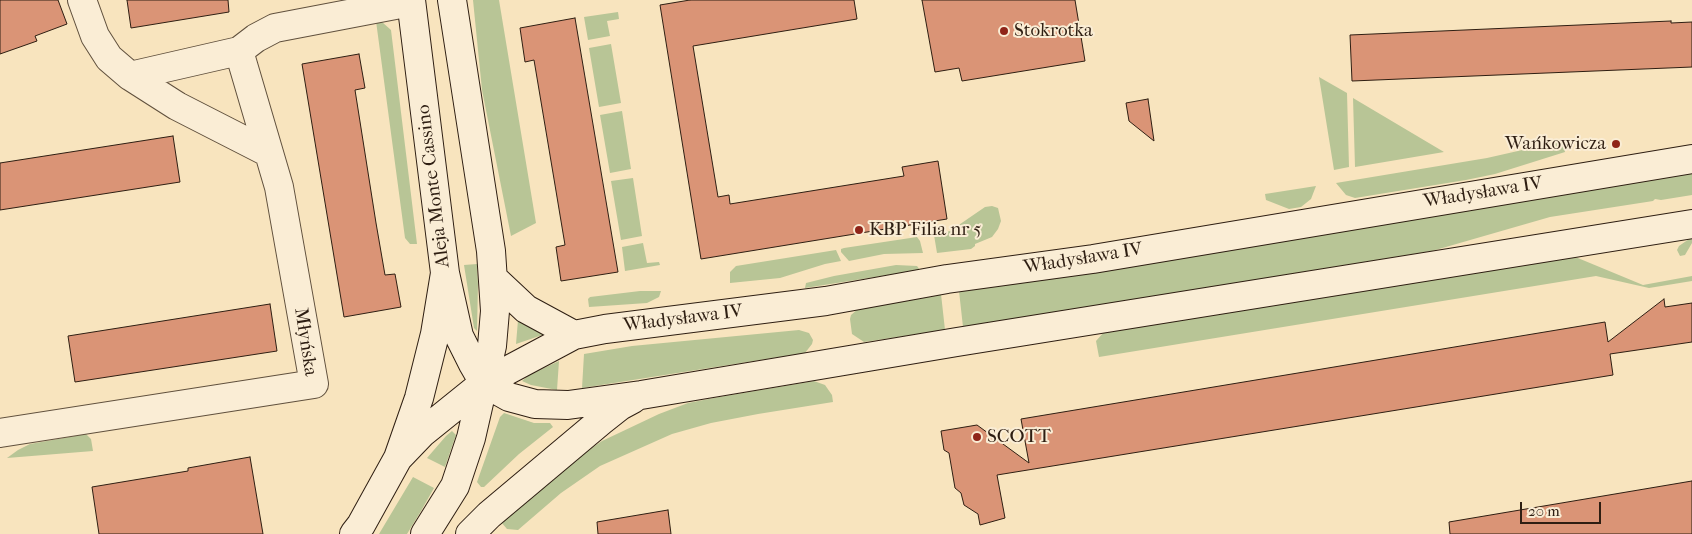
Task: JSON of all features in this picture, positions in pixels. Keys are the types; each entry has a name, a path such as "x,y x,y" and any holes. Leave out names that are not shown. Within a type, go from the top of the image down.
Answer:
{"street":[{"path":"82,0 95,36 109,58 130,76 177,106 269,153"},
{"path":"425,534 455,486 471,438 492,346 495,311 491,251 452,0"},
{"path":"130,76 239,51 256,38 275,28 411,1"},
{"name":"Aleja Monte Cassino","path":"354,534 361,525 398,458 419,398 435,334 446,273 411,1"},
{"name":"Młyńska","path":"0,433 314,384 279,187 239,51"},
{"name":"Władysława IV","path":"398,458 422,433 484,383 574,335 605,329 826,301 948,279 1092,259 1692,159"},
{"path":"446,273 459,336 484,383 509,396 535,404 568,405 641,395 957,342 1692,224"},
{"path":"494,279 526,308 574,335"},
{"path":"470,534 601,421 620,406 641,395"}],"green space":[{"path":"473,0 499,0 536,223 511,236 482,90"},
{"path":"618,12 619,19 607,21 610,36 588,40 584,17"},
{"path":"376,21 382,22 391,30 417,244 410,244 405,238"},
{"path":"611,44 621,103 599,107 589,48"},
{"path":"1319,77 1347,93 1349,167 1334,170"},
{"path":"1353,98 1444,152 1355,167"},
{"path":"622,111 631,169 610,173 600,115"},
{"path":"1562,141 1565,152 1495,174 1466,180 1355,198 1346,195 1336,183 1487,158"},
{"path":"1692,172 1692,195 1661,200 1655,199 1653,201 1550,217 1432,251 963,327 959,291"},
{"path":"633,178 642,236 621,240 611,181"},
{"path":"1316,186 1311,199 1301,207 1289,209 1266,200 1265,194"},
{"path":"992,206 998,208 1001,221 992,237 975,244 971,249 937,253 934,235 950,231 985,207"},
{"path":"917,237 923,253 884,254 849,261 841,252 841,249 844,248"},
{"path":"1692,237 1692,243 1685,255 1680,256 1677,250 1679,246"},
{"path":"643,243 647,263 659,262 660,265 625,271 622,247"},
{"path":"836,250 841,261 780,278 730,283 730,272 736,266"},
{"path":"1573,256 1643,285 1692,276 1692,281 1649,288 1596,276 1099,357 1096,341 1104,332"},
{"path":"477,264 477,331 474,328 464,265"},
{"path":"896,265 917,266 920,270 805,288 806,283"},
{"path":"640,291 661,291 659,297 647,303 589,307 588,299 590,297"},
{"path":"941,294 945,330 864,342 852,334 851,315 859,308"},
{"path":"518,320 554,331 516,344"},
{"path":"799,330 809,333 813,340 805,353 582,388 584,354 632,346"},
{"path":"559,361 557,390 531,385 522,381 529,375"},
{"path":"814,381 825,385 832,395 833,402 711,423 672,434 600,466 561,493 518,530 507,529 501,522 545,479 602,441 659,414 688,403"},
{"path":"504,413 534,423 550,423 553,427 519,454 484,487 481,487 477,482 500,417"},
{"path":"452,431 456,435 445,467 427,458 446,436"},
{"path":"86,434 91,439 93,451 7,458 30,444"},
{"path":"413,477 434,488 421,511 407,534 379,534"}],"building":[{"path":"0,0 58,0 67,24 35,36 37,41 0,54"},
{"path":"127,0 228,0 229,12 131,28"},
{"path":"690,0 854,0 857,19 693,46 718,197 729,195 730,204 904,176 902,167 938,161 947,219 701,259 660,5"},
{"name":"Stokrotka","path":"922,0 1075,0 1085,61 962,81 959,68 935,72"},
{"path":"575,18 618,272 561,281 556,247 565,245 534,60 525,62 520,28"},
{"path":"1671,21 1671,23 1692,22 1692,67 1352,81 1350,35"},
{"path":"359,54 365,88 355,90 376,223 385,275 395,274 401,307 344,317 302,64"},
{"path":"1148,99 1154,141 1129,121 1126,103"},
{"path":"173,136 180,182 0,210 0,163"},
{"path":"1664,299 1665,307 1692,303 1692,342 1610,354 1613,375 997,475 1005,518 980,525 978,514 964,505 961,493 955,488 949,453 944,450 941,431 977,425 1029,463 1021,419 1605,322 1608,342"},
{"path":"270,304 277,351 75,382 68,336"},
{"path":"250,457 263,534 99,534 92,487 188,471 188,468"},
{"path":"1692,481 1692,534 1450,534 1449,522"},
{"path":"668,510 671,534 598,534 597,522"}],"place":[{"name":"Stokrotka","path":"1004,31"},
{"name":"Wańkowicza","path":"1616,144"},
{"name":"KBP Filia nr 5","path":"859,230"},
{"name":"SCOTT","path":"977,437"}]}
